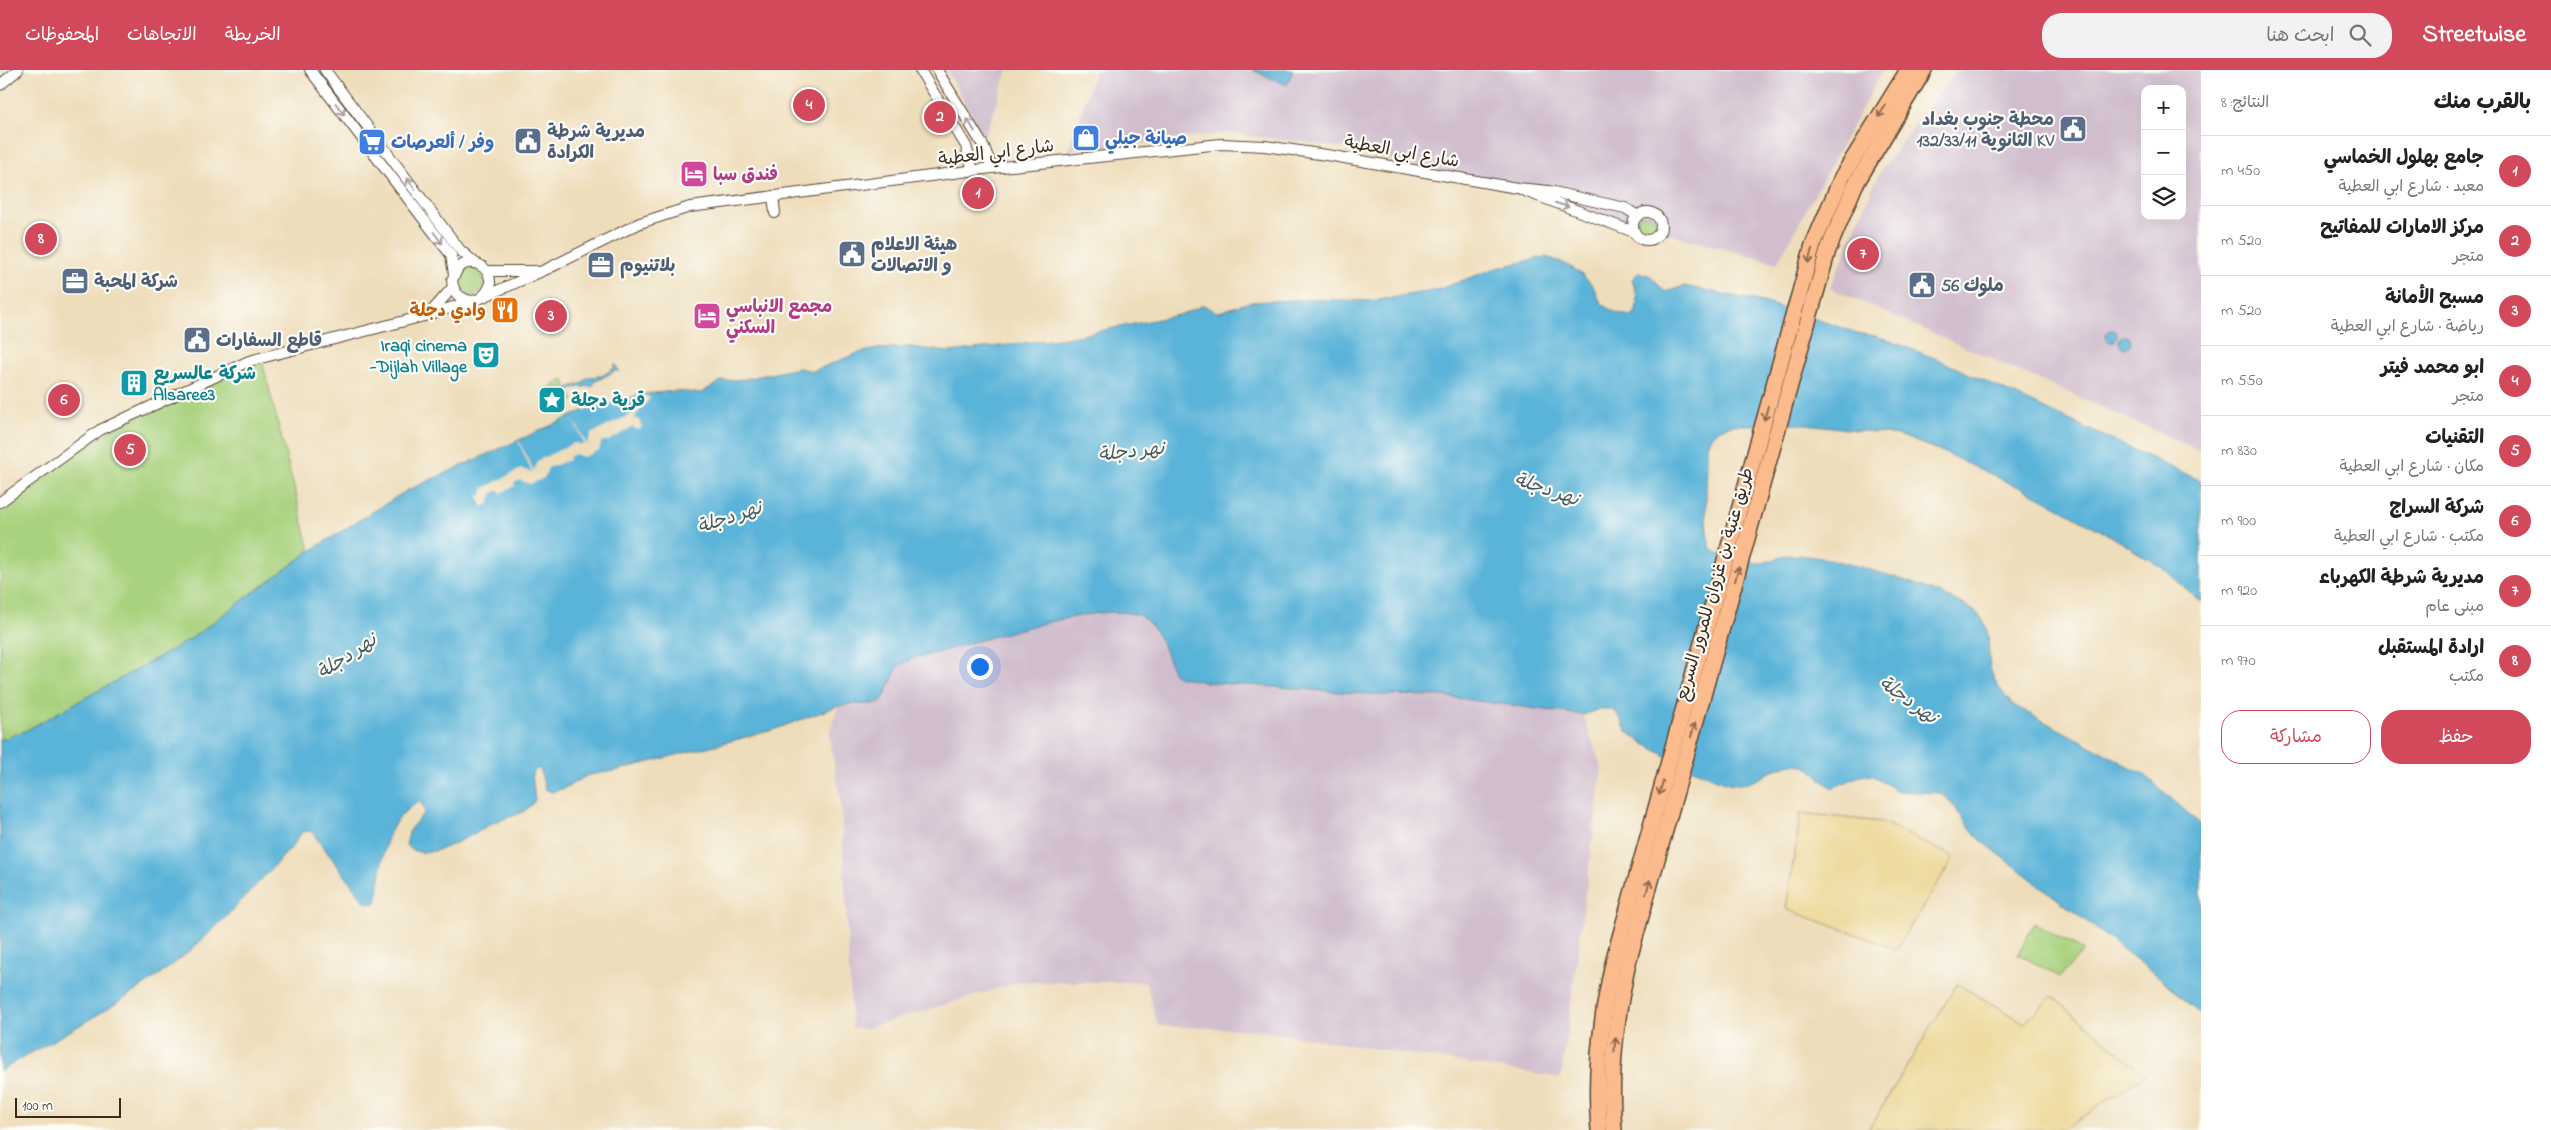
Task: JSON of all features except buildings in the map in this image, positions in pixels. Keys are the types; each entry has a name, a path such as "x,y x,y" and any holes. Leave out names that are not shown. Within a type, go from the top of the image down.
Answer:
{"highway":[{"name":"طريق عتبة بن غزوان للمرور السريع","path":"1599,1130 1604,1094 1600,1028 1614,955 1814,245 1842,177 1920,71"},
{"name":"طريق عتبة بن غزوان للمرور السريع","path":"1604,1094 1614,1130"}],"street":[{"path":"0,85 18,70"},
{"path":"310,70 451,255 454,274 453,287 460,298 477,299 490,286 488,271 474,263 460,250 325,70"},
{"path":"920,70 966,146 973,171"},
{"path":"937,70 984,147 992,168"},
{"name":"شارع ابي العطية","path":"0,502 100,430 249,360 424,316 477,299 549,268 640,223 690,207 992,168 1221,144 1265,146 1517,188 1548,191 1625,208 1638,216 1646,212 1653,214 1659,219 1660,228 1656,236 1646,240 1634,232 1517,188"},
{"path":"773,196 775,214"},
{"path":"1634,232 1633,225 1638,216"},
{"path":"454,274 460,266 474,263"},
{"name":"شارع ابي العطية","path":"488,271 517,272 549,268"},
{"name":"شارع ابي العطية","path":"424,316 436,308 453,287"}],"shaded area":[{"path":"947,70 1008,70 984,138"},
{"path":"1095,70 1883,70 1777,263 1346,148 1227,133 1068,151"},
{"path":"1956,70 2201,70 2201,451 1830,288 1879,173"},
{"path":"1125,612 1146,619 1154,630 1174,673 1180,677 1204,682 1292,690 1336,690 1382,695 1441,696 1583,715 1602,769 1561,1078 1258,1030 1158,1026 1146,982 1019,982 864,1029 852,1028 841,805 829,733 838,707 851,704 873,704 898,666 914,658 1068,617"}],"green space":[{"path":"1646,215 1654,218 1657,226 1654,234 1646,237 1638,234 1635,226 1638,218"},
{"path":"471,269 480,273 484,282 480,291 471,295 462,291 458,282 462,273"},
{"path":"261,357 310,551 190,639 25,731 0,740 0,501 42,472 156,403"},
{"path":"564,380 566,386 552,389 548,399 543,391"},
{"path":"570,393 574,400 553,409 549,401 551,399 559,403"},
{"path":"2034,923 2084,950 2060,977 2018,954"}],"sand":[{"path":"1801,813 1882,822 1954,857 1896,949 1786,909"},
{"path":"1957,984 2025,1023 2052,996 2145,1075 2063,1130 1868,1130"}],"water":[{"path":"1252,70 1293,70 1287,85"},
{"name":"نهر دجلة","path":"1544,257 1573,268 1591,284 1603,304 1614,311 1630,316 1636,312 1637,297 1632,279 1639,272 1651,276 1665,292 1684,286 1763,302 1861,334 1877,336 1935,358 2201,481 2201,602 2164,569 2116,539 2036,495 1943,452 1898,435 1806,424 1731,425 1718,430 1710,438 1707,446 1707,527 1708,539 1714,551 1756,563 1790,555 1830,560 1885,574 1959,602 1974,611 1984,623 1988,636 1991,672 1998,687 2013,705 2144,774 2201,825 2201,1015 2159,977 1978,838 1948,799 1940,793 1898,791 1871,775 1860,776 1832,788 1809,768 1797,764 1780,767 1749,783 1736,784 1727,782 1695,770 1647,745 1630,734 1615,712 1609,709 1583,715 1441,696 1382,695 1204,682 1180,677 1174,673 1159,637 1145,619 1128,613 1101,613 1034,626 914,658 898,666 885,696 881,701 873,704 838,706 773,730 615,771 588,775 565,788 552,792 545,789 540,769 536,769 532,774 535,800 527,809 495,822 451,846 438,850 415,851 406,845 410,829 425,812 421,802 417,803 405,812 389,834 382,860 376,902 372,904 366,903 311,831 302,832 292,847 235,907 175,963 133,993 0,1071 0,740 25,731 190,639 310,551 406,491 583,411 644,394 675,391 701,393 721,381 745,379 799,368 813,371 858,353 877,349 911,347 949,352 1066,338 1183,314 1204,305 1213,311 1219,312 1249,302 1312,299 1374,301 1440,289 1493,269"},
{"path":"2109,330 2113,330 2117,336 2113,342 2109,342 2105,338 2105,334"},
{"path":"2123,336 2127,336 2131,342 2127,348 2123,348 2119,344 2119,340"},
{"path":"615,364 619,371 615,371 594,382 593,386 573,388 561,398 554,398 554,392 583,383 588,377 602,376 614,368"}],"pier":[{"path":"645,395 650,398 634,418 639,420 642,427 638,430 632,427 608,441 602,441 599,450 583,457 575,454 569,457 569,460 548,468 544,478 530,484 520,480 514,483 515,486 501,493 499,490 492,493 489,503 483,507 477,495 481,496 484,488 521,469 532,472 518,441 534,471 537,461 574,443 585,445 572,418 587,444 591,434 630,415"}],"place":[{"name":"ابو محمد فيتر","path":"809,105"},
{"name":"مركز الامارات للمفاتيح","path":"940,117"},
{"name":"محطة جنوب بغداد الثانوية 132/33/11 KV","path":"2073,129"},
{"name":"صيانة جيلي","path":"1086,138"},
{"name":"مديرية شرطة الكرادة","path":"528,141"},
{"name":"وفر / ألعرصات","path":"372,142"},
{"name":"فندق سبا","path":"694,174"},
{"name":"جامع بهلول الخماسي","path":"978,193"},
{"name":"ارادة المستقبل","path":"41,239"},
{"name":"هيئة الاعلام و الاتصالات","path":"852,254"},
{"name":"مديرية شرطة الكهرباء","path":"1863,254"},
{"name":"بلاتنيوم","path":"601,265"},
{"name":"شركة المحبة","path":"75,281"},
{"name":"ملوك 56","path":"1922,285"},
{"name":"وادي دجلة","path":"505,310"},
{"name":"مسبح الأمانة","path":"551,316"},
{"name":"مجمع الانباسي السكني","path":"707,316"},
{"name":"قاطع السفارات","path":"197,340"},
{"name":"Iraqi cinema -Dijlah Village","path":"486,355"},
{"name":"شركة عالسريع Alsaree3","path":"134,383"},
{"name":"شركة السراج","path":"64,400"},
{"name":"قرية دجلة","path":"552,400"},
{"name":"التقنيات","path":"130,450"}]}
